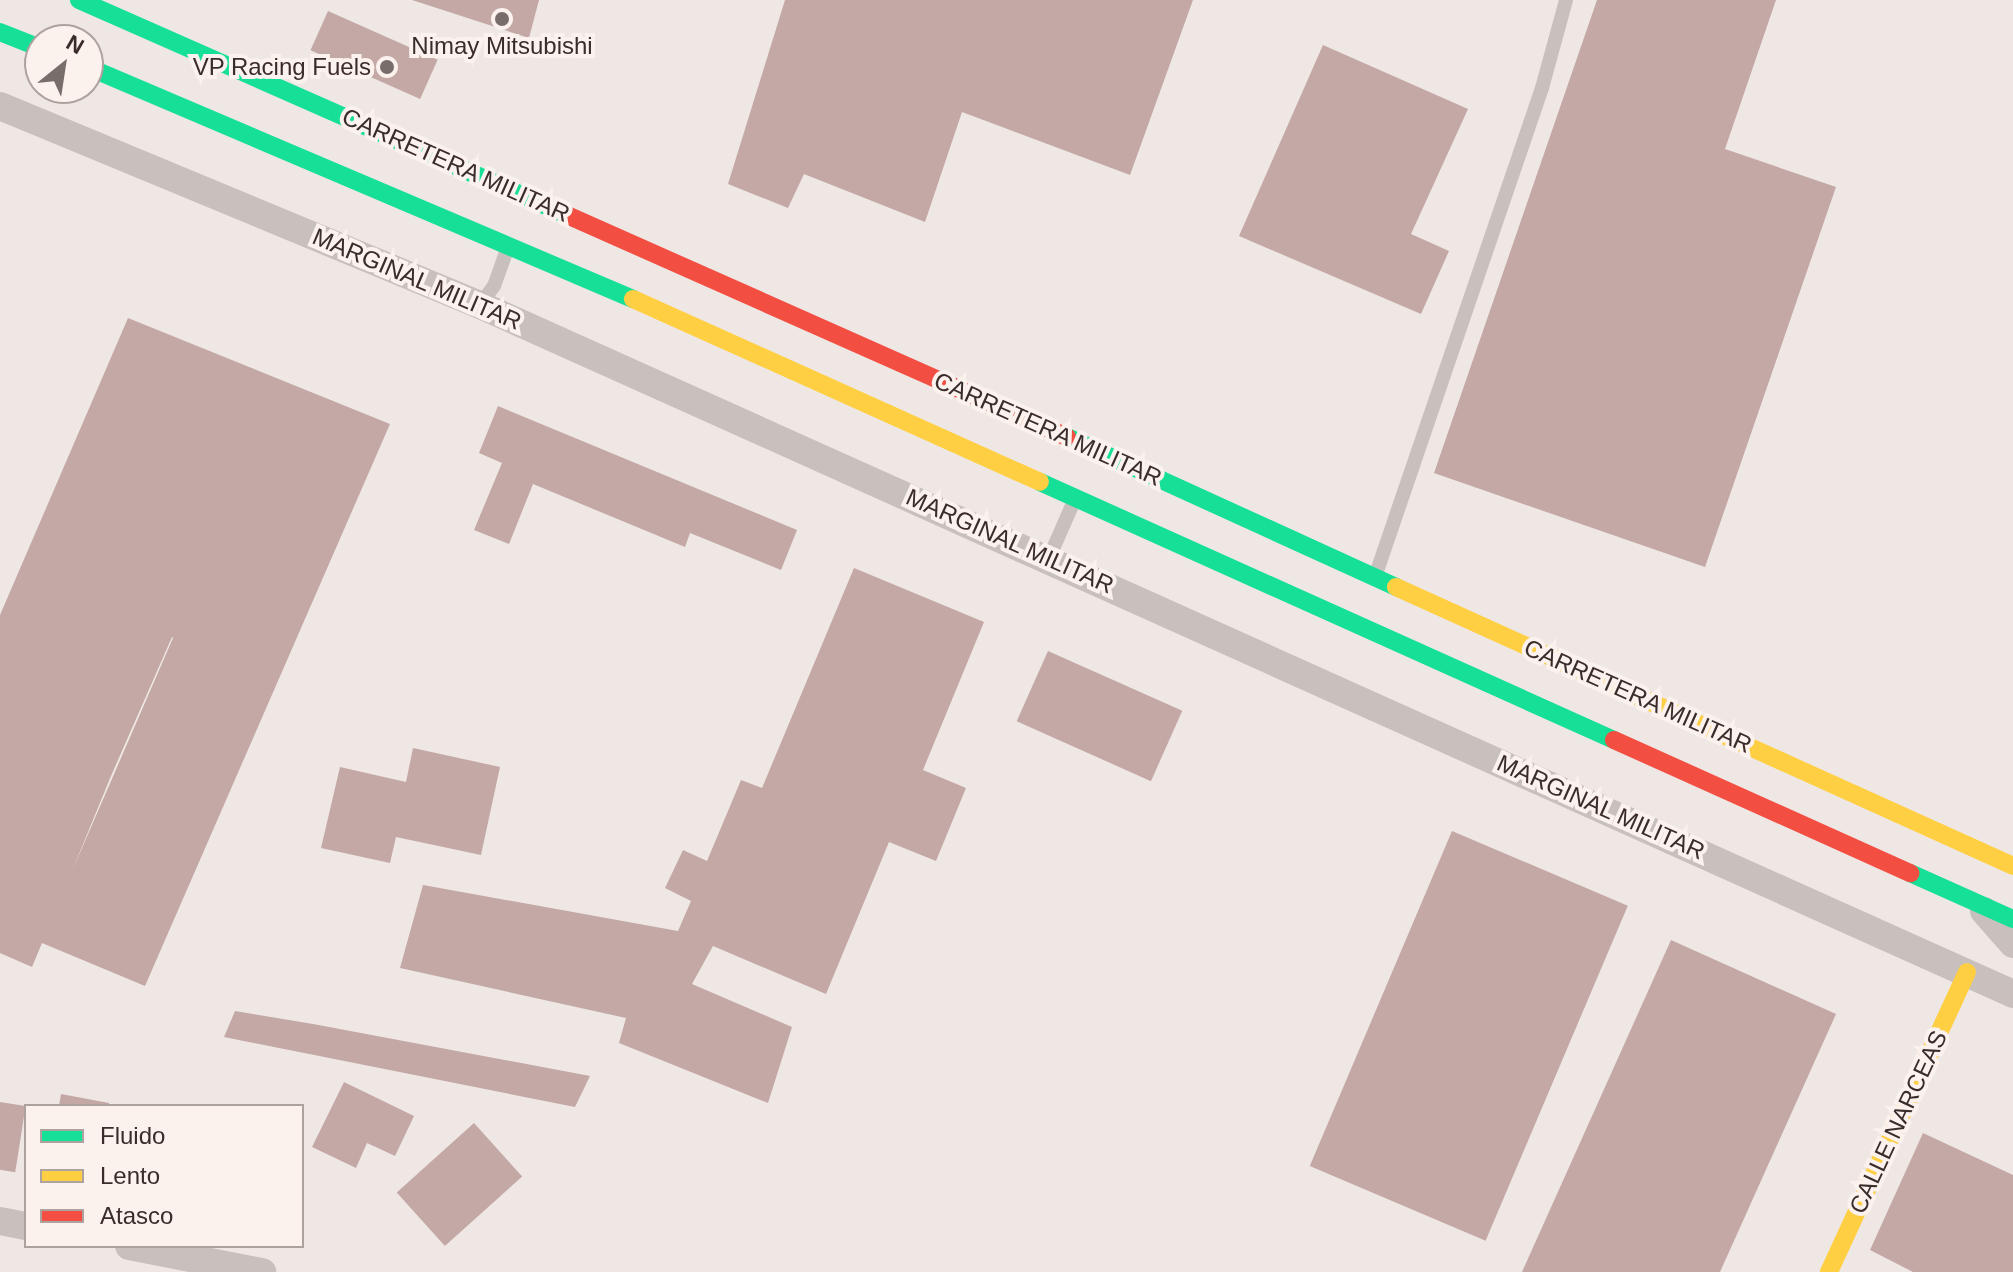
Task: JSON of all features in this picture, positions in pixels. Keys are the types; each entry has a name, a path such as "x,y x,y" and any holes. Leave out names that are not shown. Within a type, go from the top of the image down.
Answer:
{"main road":[{"name":"CARRETERA MILITAR","path":"79,0 951,385 2013,866"},
{"path":"0,32 24,42"},
{"name":"CARRETERA MILITAR","path":"104,74 509,243 1973,898 2013,919"},
{"name":"CALLE NARCEAS","path":"1829,1272 1967,972"}],"street":[{"name":"MARGINAL MILITAR","path":"0,106 480,305 1049,558 2013,994"},
{"path":"1973,898 2013,944"},
{"path":"0,1221 24,1226"},
{"path":"139,1248 262,1272"}],"lane":[{"path":"1374,578 1542,88 1566,0"},
{"path":"480,305 494,286 509,243"},
{"path":"1049,558 1075,497"}],"building":[{"name":"Nimay Mitsubishi","path":"412,0 539,0 529,38"},
{"path":"785,0 1193,0 1130,175 962,112 925,222 804,174 788,208 728,184"},
{"path":"1597,0 1776,0 1725,149 1836,187 1705,567 1434,473"},
{"path":"328,11 438,60 420,99 311,50"},
{"path":"1323,45 1468,109 1411,234 1449,251 1421,314 1239,236"},
{"path":"128,318 390,424 145,986 42,943 32,967 0,953 0,615","holes":["173,638 72,871 111,776"]},
{"path":"498,406 797,530 781,570 690,533 685,547 533,484 509,544 474,530 502,463 479,453"},
{"path":"854,568 984,622 923,770 966,788 936,861 889,842 826,994 713,946 692,984 792,1027 768,1103 619,1043 626,1018 400,968 423,885 678,931 691,901 665,888 683,850 707,861 741,780 762,788"},
{"path":"1048,651 1182,711 1151,781 1017,721"},
{"path":"413,748 500,767 481,855 396,837 390,863 321,848 340,767 406,782"},
{"path":"1452,831 1628,906 1486,1241 1310,1166"},
{"path":"1671,940 1836,1014 1720,1272 1522,1272"},
{"path":"235,1011 590,1076 575,1107 224,1037"},
{"path":"344,1082 414,1116 395,1156 367,1143 356,1168 312,1147"},
{"path":"61,1094 109,1103 109,1104 59,1104"},
{"path":"0,1102 24,1106 15,1172 0,1170"},
{"path":"474,1123 522,1177 445,1246 397,1193"},
{"path":"1923,1133 2013,1175 2013,1272 1913,1272 1870,1250"}],"traffic: fast":[{"path":"79,0 567,215"},
{"path":"0,32 24,42"},
{"path":"104,74 633,299"},
{"path":"1067,437 1396,587"},
{"path":"1040,482 1614,740"},
{"path":"1910,873 2013,919"}],"traffic: slow":[{"path":"633,299 1040,482"},
{"path":"1396,587 2013,866"},
{"path":"1829,1272 1967,972"}],"traffic: jam":[{"path":"567,215 1067,437"},
{"path":"1614,740 1910,873"}],"place":[{"name":"Nimay Mitsubishi","path":"502,19"},
{"name":"VP Racing Fuels","path":"387,67"}]}
